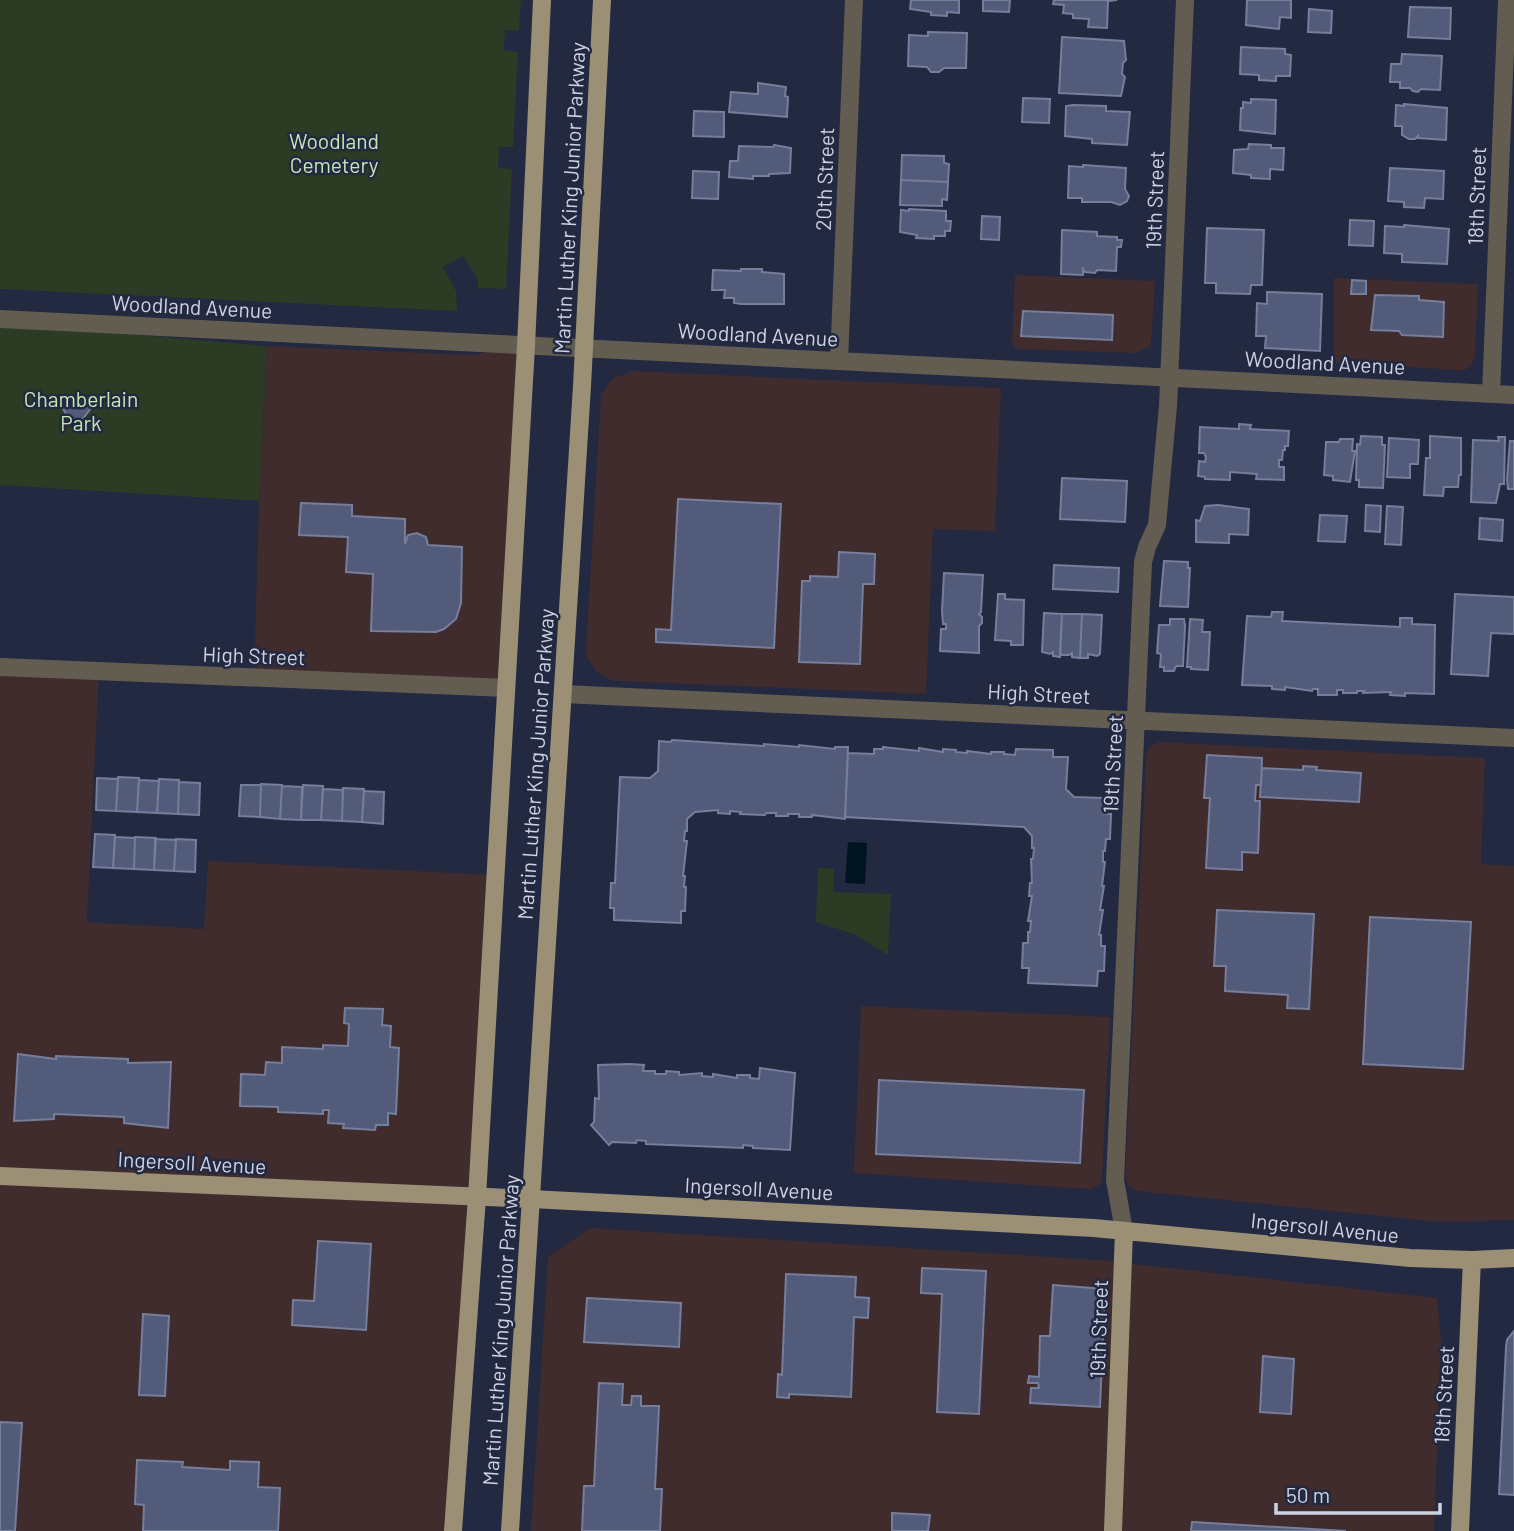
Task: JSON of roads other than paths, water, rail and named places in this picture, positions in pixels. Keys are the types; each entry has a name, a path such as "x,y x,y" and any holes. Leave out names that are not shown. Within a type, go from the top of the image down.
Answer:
{"main road":[{"name":"Martin Luther King Junior Parkway","path":"453,1531 477,1197 526,346 541,0"},
{"name":"Martin Luther King Junior Parkway","path":"510,1531 584,349 602,0"},
{"name":"Ingersoll Avenue","path":"0,1176 531,1199 1124,1231 1410,1258 1514,1258"},
{"name":"19th Street","path":"1113,1531 1124,1231"},
{"name":"18th Street","path":"1460,1531 1472,1260"}],"street":[{"name":"20th Street","path":"839,360 854,0"},
{"name":"19th Street","path":"1124,1231 1115,1180 1143,562 1157,525 1169,376 1185,0"},
{"name":"18th Street","path":"1491,394 1507,0"},
{"name":"Woodland Avenue","path":"0,319 1514,395"},
{"name":"High Street","path":"0,667 506,688"},
{"name":"High Street","path":"563,694 1514,738"}],"water":[{"path":"848,842 867,843 865,884 845,883"}],"park label":[{"name":"Woodland Cemetery","path":"334,152"},
{"name":"Chamberlain Park","path":"81,410"}]}
